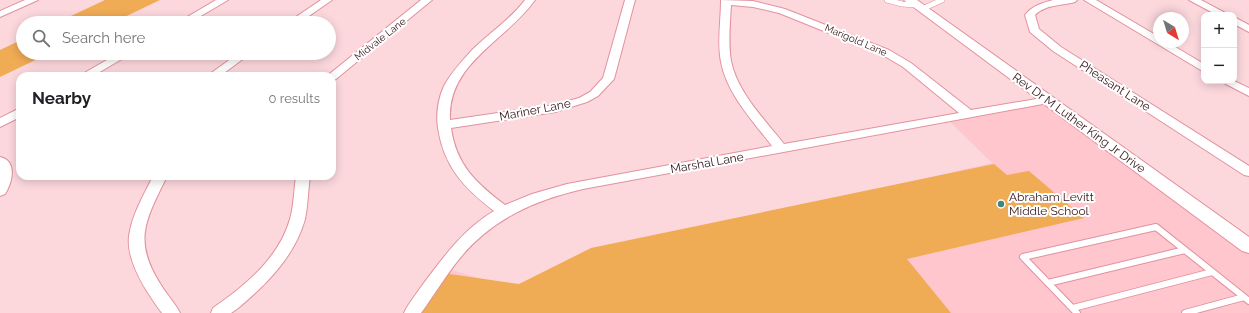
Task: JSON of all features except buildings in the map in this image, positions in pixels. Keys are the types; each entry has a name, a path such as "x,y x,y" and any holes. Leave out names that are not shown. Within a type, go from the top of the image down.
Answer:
{"street":[{"path":"0,14 33,0"},
{"path":"194,16 223,0"},
{"path":"303,16 327,0"},
{"name":"Midvale Lane","path":"336,74 427,0"},
{"path":"504,212 472,186 457,169 448,150 444,125 446,98 456,74 471,57 524,8 530,0"},
{"name":"Mariner Lane","path":"444,125 555,108 583,100 594,94 608,79 630,0"},
{"name":"Pheasant Lane","path":"1072,0 1047,4 1034,11 1030,15 1034,30 1062,52 1249,172"},
{"path":"1089,0 1153,38"},
{"path":"1194,0 1218,12"},
{"path":"726,1 724,22 728,70 737,88 781,148"},
{"name":"Marigold Lane","path":"726,1 753,4 782,11 879,49 907,65 969,115"},
{"name":"Rev Dr M Luther King Jr Drive","path":"916,4 1249,246"},
{"path":"1237,22 1249,29"},
{"path":"1170,48 1201,67"},
{"path":"92,72 114,60"},
{"path":"219,72 236,60"},
{"path":"1232,84 1249,93"},
{"name":"Marshal Lane","path":"412,313 469,238 483,226 504,212 530,199 564,189 1048,100"},
{"path":"0,123 16,114"},
{"path":"0,161 4,166 6,174 0,191"},
{"path":"158,180 142,216 135,243 149,278 172,313"},
{"path":"219,313 249,289 270,267 286,246 296,222 302,180"}],"lane":[{"path":"887,0 902,4 916,4 942,0"},
{"path":"1212,272 1075,311 1023,257 1156,227 1246,299"},
{"path":"1048,283 1185,250"},
{"path":"1185,313 1246,299"}],"shaded area":[{"path":"105,0 160,0 127,16 71,16"},
{"path":"16,42 16,60 35,60 0,77 0,50"},
{"name":"Abraham Levitt Middle School","path":"1048,100 1249,246 1249,313 412,313 445,268 532,294 611,250 992,163 946,118"},
{"path":"994,164 1007,175 1029,171 1084,218 907,259 951,313 411,313 443,273 519,284 591,248"}],"place":[{"name":"Abraham Levitt Middle School","path":"1001,204"}]}
